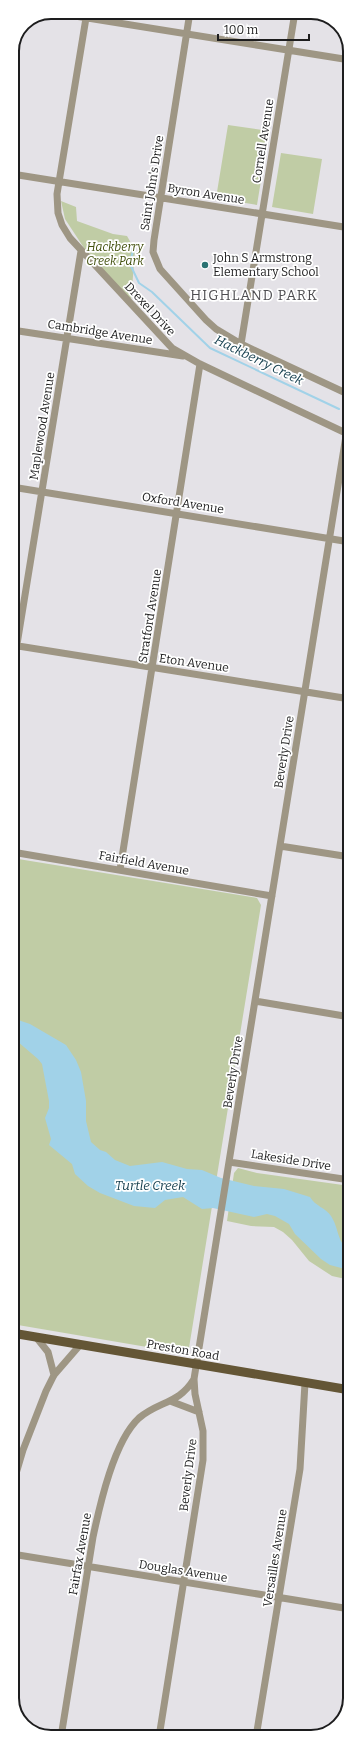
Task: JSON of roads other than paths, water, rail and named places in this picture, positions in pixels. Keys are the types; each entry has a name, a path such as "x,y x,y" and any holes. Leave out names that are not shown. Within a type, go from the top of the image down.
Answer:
{"main road":[{"name":"Preston Road","path":"19,1335 343,1389"}],"street":[{"name":"Drexel Drive","path":"85,19 56,204 62,225 81,251 165,341 185,356 343,432"},
{"path":"107,19 186,34 343,59"},
{"name":"Saint John's Drive","path":"189,19 154,240 154,252 160,269 216,329 241,344 343,392"},
{"name":"Cornell Avenue","path":"241,344 294,19"},
{"name":"Byron Avenue","path":"19,175 343,227"},
{"name":"Maplewood Avenue","path":"19,618 42,491 81,251"},
{"name":"Cambridge Avenue","path":"19,331 185,356"},
{"name":"Stratford Avenue","path":"120,870 178,513 200,364"},
{"name":"Beverly Drive","path":"160,1730 203,1460 203,1431 195,1394 194,1379 196,1364 329,538 343,461"},
{"name":"Oxford Avenue","path":"19,488 343,541"},
{"name":"Eton Avenue","path":"19,646 343,698"},
{"path":"280,846 343,856"},
{"name":"Fairfield Avenue","path":"19,853 272,896"},
{"path":"255,1001 343,1016"},
{"name":"Lakeside Drive","path":"229,1162 343,1179"},
{"path":"36,1337 48,1352 54,1375"},
{"path":"19,1463 23,1450 54,1375 80,1345"},
{"name":"Fairfax Avenue","path":"61,1730 88,1567 98,1514 106,1485 122,1443 132,1425 140,1417 183,1394 194,1379"},
{"name":"Versailles Avenue","path":"257,1730 300,1469 305,1383"},
{"path":"170,1401 199,1412"},
{"name":"Douglas Avenue","path":"19,1555 343,1608"}],"water":[{"name":"Turtle Creek","path":"19,1020 30,1024 66,1045 76,1060 81,1072 86,1101 86,1121 91,1142 100,1150 106,1152 115,1160 130,1166 162,1162 187,1169 202,1170 221,1178 254,1186 284,1189 310,1197 331,1216 335,1223 343,1243 343,1268 330,1265 321,1259 295,1234 289,1224 275,1216 267,1214 254,1217 213,1208 202,1209 183,1197 165,1200 155,1208 134,1206 100,1193 88,1186 75,1174 72,1164 49,1145 51,1139 45,1118 49,1108 49,1101 42,1064 19,1043"}],"waterway":[{"name":"Hackberry Creek","path":"127,244 133,250 130,264 139,283 152,292 210,348 339,409"}],"place":[{"name":"John S Armstrong Elementary School","path":"205,265"}],"district":[{"name":"HIGHLAND PARK","path":"254,295"}],"park label":[{"name":"Hackberry Creek Park","path":"115,254"}]}
